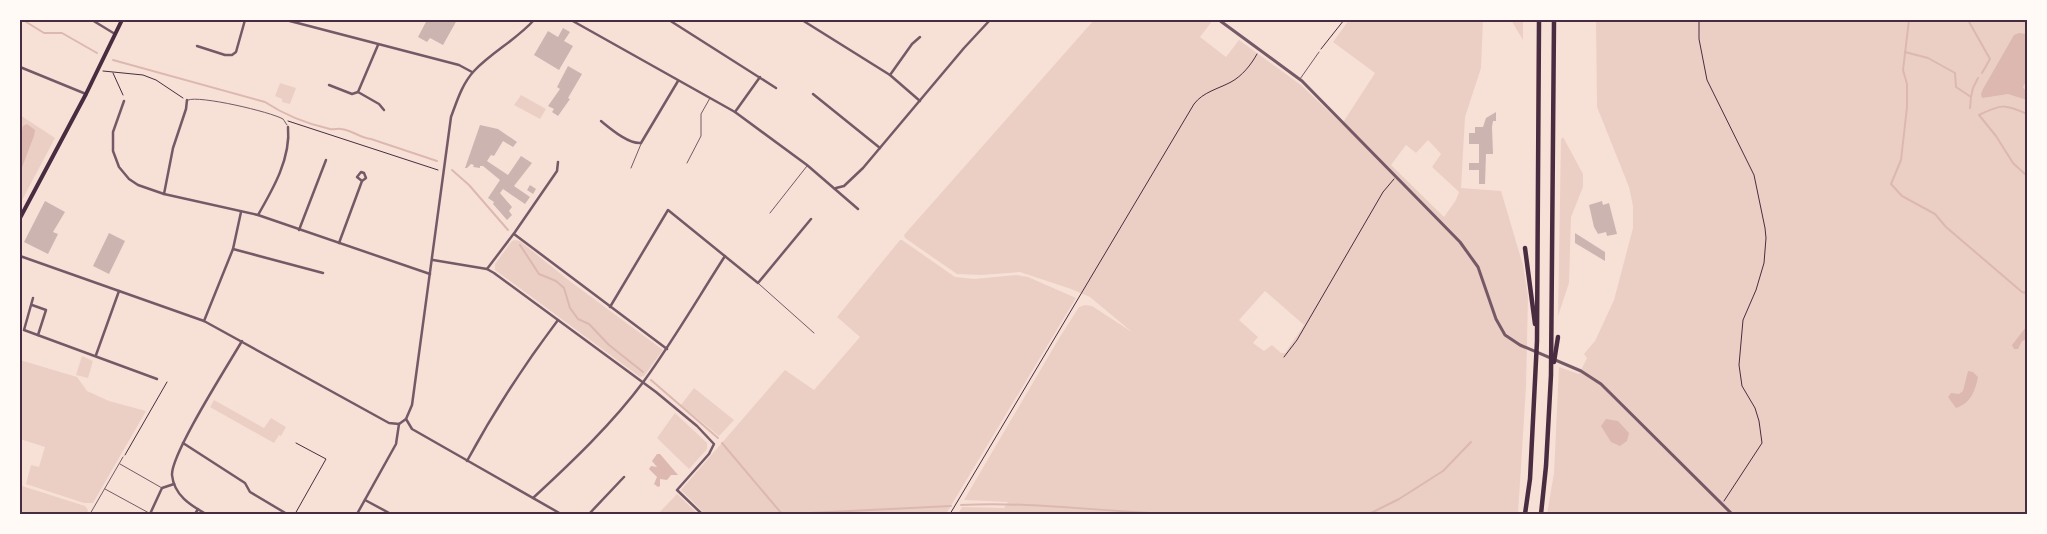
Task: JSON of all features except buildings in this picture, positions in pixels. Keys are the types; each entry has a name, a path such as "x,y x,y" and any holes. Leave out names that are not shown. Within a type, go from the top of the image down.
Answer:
{"highway":[{"path":"1525,514 1530,478 1538,341 1539,20"},
{"path":"1541,514 1546,466 1551,375 1554,20"},
{"path":"1525,248 1538,341"},
{"path":"1551,375 1558,338"}],"main road":[{"path":"20,218 86,94 122,20"}],"street":[{"path":"92,20 115,34"},
{"path":"197,46 224,55 232,55 236,52 245,20"},
{"path":"286,20 458,65 473,72"},
{"path":"20,256 204,321 389,423 399,424 406,420 412,405 451,117 461,90 473,72 519,35 534,20"},
{"path":"571,20 735,112 807,165 836,188 858,209"},
{"path":"669,20 776,88"},
{"path":"802,20 890,75 920,101"},
{"path":"836,188 844,186 863,168 990,20"},
{"path":"1219,20 1300,79 1466,249 1478,267 1496,319 1510,339 1573,367 1594,379 1608,390 1732,514"},
{"path":"890,75 912,44 920,37"},
{"path":"358,92 378,45"},
{"path":"20,67 86,94"},
{"path":"735,112 760,77"},
{"path":"601,121 612,130 636,143 641,143 678,81"},
{"path":"329,85 352,94 358,92 379,104 384,110"},
{"path":"813,94 880,148"},
{"path":"164,194 187,100"},
{"path":"124,101 113,132 112,141 115,160 129,179 138,185 164,194 258,215 430,274"},
{"path":"258,215 281,169 289,135 288,127"},
{"path":"299,230 326,160"},
{"path":"487,269 514,234 556,171 558,162"},
{"path":"338,243 362,181"},
{"path":"610,307 668,210 758,283 811,219"},
{"path":"204,321 233,249 241,211"},
{"path":"514,234 667,349"},
{"path":"233,249 323,273"},
{"path":"533,498 607,424 643,382 667,349 725,256"},
{"path":"432,260 487,269 519,290 643,382 697,426 714,444 709,454 677,490 702,514"},
{"path":"96,355 119,291"},
{"path":"33,298 24,330 157,378"},
{"path":"32,305 46,310 38,335"},
{"path":"467,461 511,386 558,320"},
{"path":"206,514 182,497 174,484 173,465 183,443 242,341"},
{"path":"406,420 412,429 561,514"},
{"path":"357,514 396,444 399,424"},
{"path":"183,443 245,483 250,492 287,514"},
{"path":"589,514 624,477"},
{"path":"150,514 162,488 174,484"},
{"path":"365,500 391,514"},
{"path":"195,514 198,510"}],"lane":[{"path":"1300,79 1319,52"},
{"path":"187,100 192,98 210,100 255,110 283,120 288,127"},
{"path":"687,163 701,136 702,114 710,98"},
{"path":"631,168 641,149 641,143"},
{"path":"770,213 807,165"},
{"path":"758,283 814,333"},
{"path":"90,514 123,457"},
{"path":"119,464 162,488"},
{"path":"105,489 150,514"}],"path":[{"path":"1319,52 1344,20"},
{"path":"1699,20 1700,39 1707,80 1754,175 1766,238 1761,272 1756,290 1743,320 1739,365 1742,386 1755,408 1759,421 1762,443 1722,504"},
{"path":"950,514 1194,104 1205,94 1232,81 1250,66 1260,49"},
{"path":"103,71 143,75 156,80 187,100"},
{"path":"112,72 123,95"},
{"path":"288,120 438,170"},
{"path":"1284,357 1297,340 1384,192 1396,176"},
{"path":"123,457 167,382"},
{"path":"295,514 326,459 296,443"}],"shaded area":[{"path":"1094,20 1213,20 1200,37 1226,57 1239,40 1301,85 1342,124 1375,73 1333,42 1349,20 1483,20 1481,68 1465,117 1461,188 1501,191 1523,265 1528,296 1526,387 1518,514 958,514 962,507 1004,508 1008,502 964,500 1079,307 1085,305 1092,306 1132,332 1090,297 1020,272 981,275 957,274 905,238 904,235","holes":["1428,140 1441,154 1432,167 1459,192 1456,200 1444,217 1391,165 1406,145 1416,153","1265,291 1304,325 1285,353 1281,353 1272,345 1264,351 1253,343 1258,337 1239,320"]},
{"path":"1511,20 1523,20 1523,40"},
{"path":"1596,20 2027,20 2027,514 1547,514 1554,473 1559,367 1579,374 1587,358 1584,354 1595,341 1614,300 1633,228 1633,206 1629,187 1597,107"},
{"path":"2019,33 2027,34 2027,80 2023,87 2027,90 2027,100 2008,94 1982,98 1983,89 2014,35"},
{"path":"280,83 296,88 290,104 282,102 282,99 275,96"},
{"path":"521,95 546,109 540,119 514,105"},
{"path":"20,115 55,138 20,204 20,173 34,136 21,133 20,141"},
{"path":"27,124 35,130 20,173 20,141 23,126"},
{"path":"1563,137 1583,174 1583,187 1571,217 1569,283 1558,316 1561,140"},
{"path":"900,240 955,277 974,279 1016,275 1028,277 1076,298 946,514 705,514 681,490 785,370 814,390 860,337 837,317"},
{"path":"512,241 520,241 567,279 663,350 644,376 640,377 495,270 495,264"},
{"path":"2026,327 2027,336 2025,340 2022,341 2018,349 2014,349 2012,345"},
{"path":"82,356 93,361 88,378 76,375"},
{"path":"20,360 77,377 87,391 109,401 146,411 93,503 84,503 26,484 31,465 39,467 45,447 20,439"},
{"path":"1968,371 1973,372 1978,377 1975,387 1969,400 1956,408 1948,397 1951,393 1959,394 1963,391"},
{"path":"694,388 734,420 719,436 681,405"},
{"path":"214,400 264,428 271,418 286,427 274,443 210,407"},
{"path":"675,413 707,443 707,449 689,469 657,438"},
{"path":"1606,419 1618,421 1629,433 1627,441 1620,446 1611,442 1601,426"},
{"path":"657,454 660,454 678,475 671,475 667,480 660,479 660,486 658,487 654,484 657,477 649,469 651,466 657,467 652,461"},
{"path":"22,486 85,506 88,510 87,514 20,514"},
{"path":"677,494 698,514 658,514"}],"waterway":[{"path":"23,20 44,33 62,33 97,53"},
{"path":"1909,20 1903,70 1907,84 1907,107 1901,160 1891,184 1902,196 1935,214 1946,227 2022,292 2027,293"},
{"path":"1968,20 1990,59 1982,73"},
{"path":"1905,52 1928,58 1955,73 1956,87 1971,97 1970,108"},
{"path":"113,60 265,102 280,111 305,121 330,129 345,130 437,161"},
{"path":"1971,97 1978,78"},
{"path":"2027,114 2013,108 1998,107 1979,115 1996,136 2013,163 2027,176"},
{"path":"452,170 469,185 508,230"},
{"path":"520,245 539,274 556,281 564,288 570,308 578,319 589,324 609,345 643,372"},
{"path":"651,380 718,438"},
{"path":"1369,514 1399,499 1443,471 1471,442"},
{"path":"722,443 782,514"},
{"path":"961,505 1044,506 1183,514"},
{"path":"789,514 951,506"}]}
